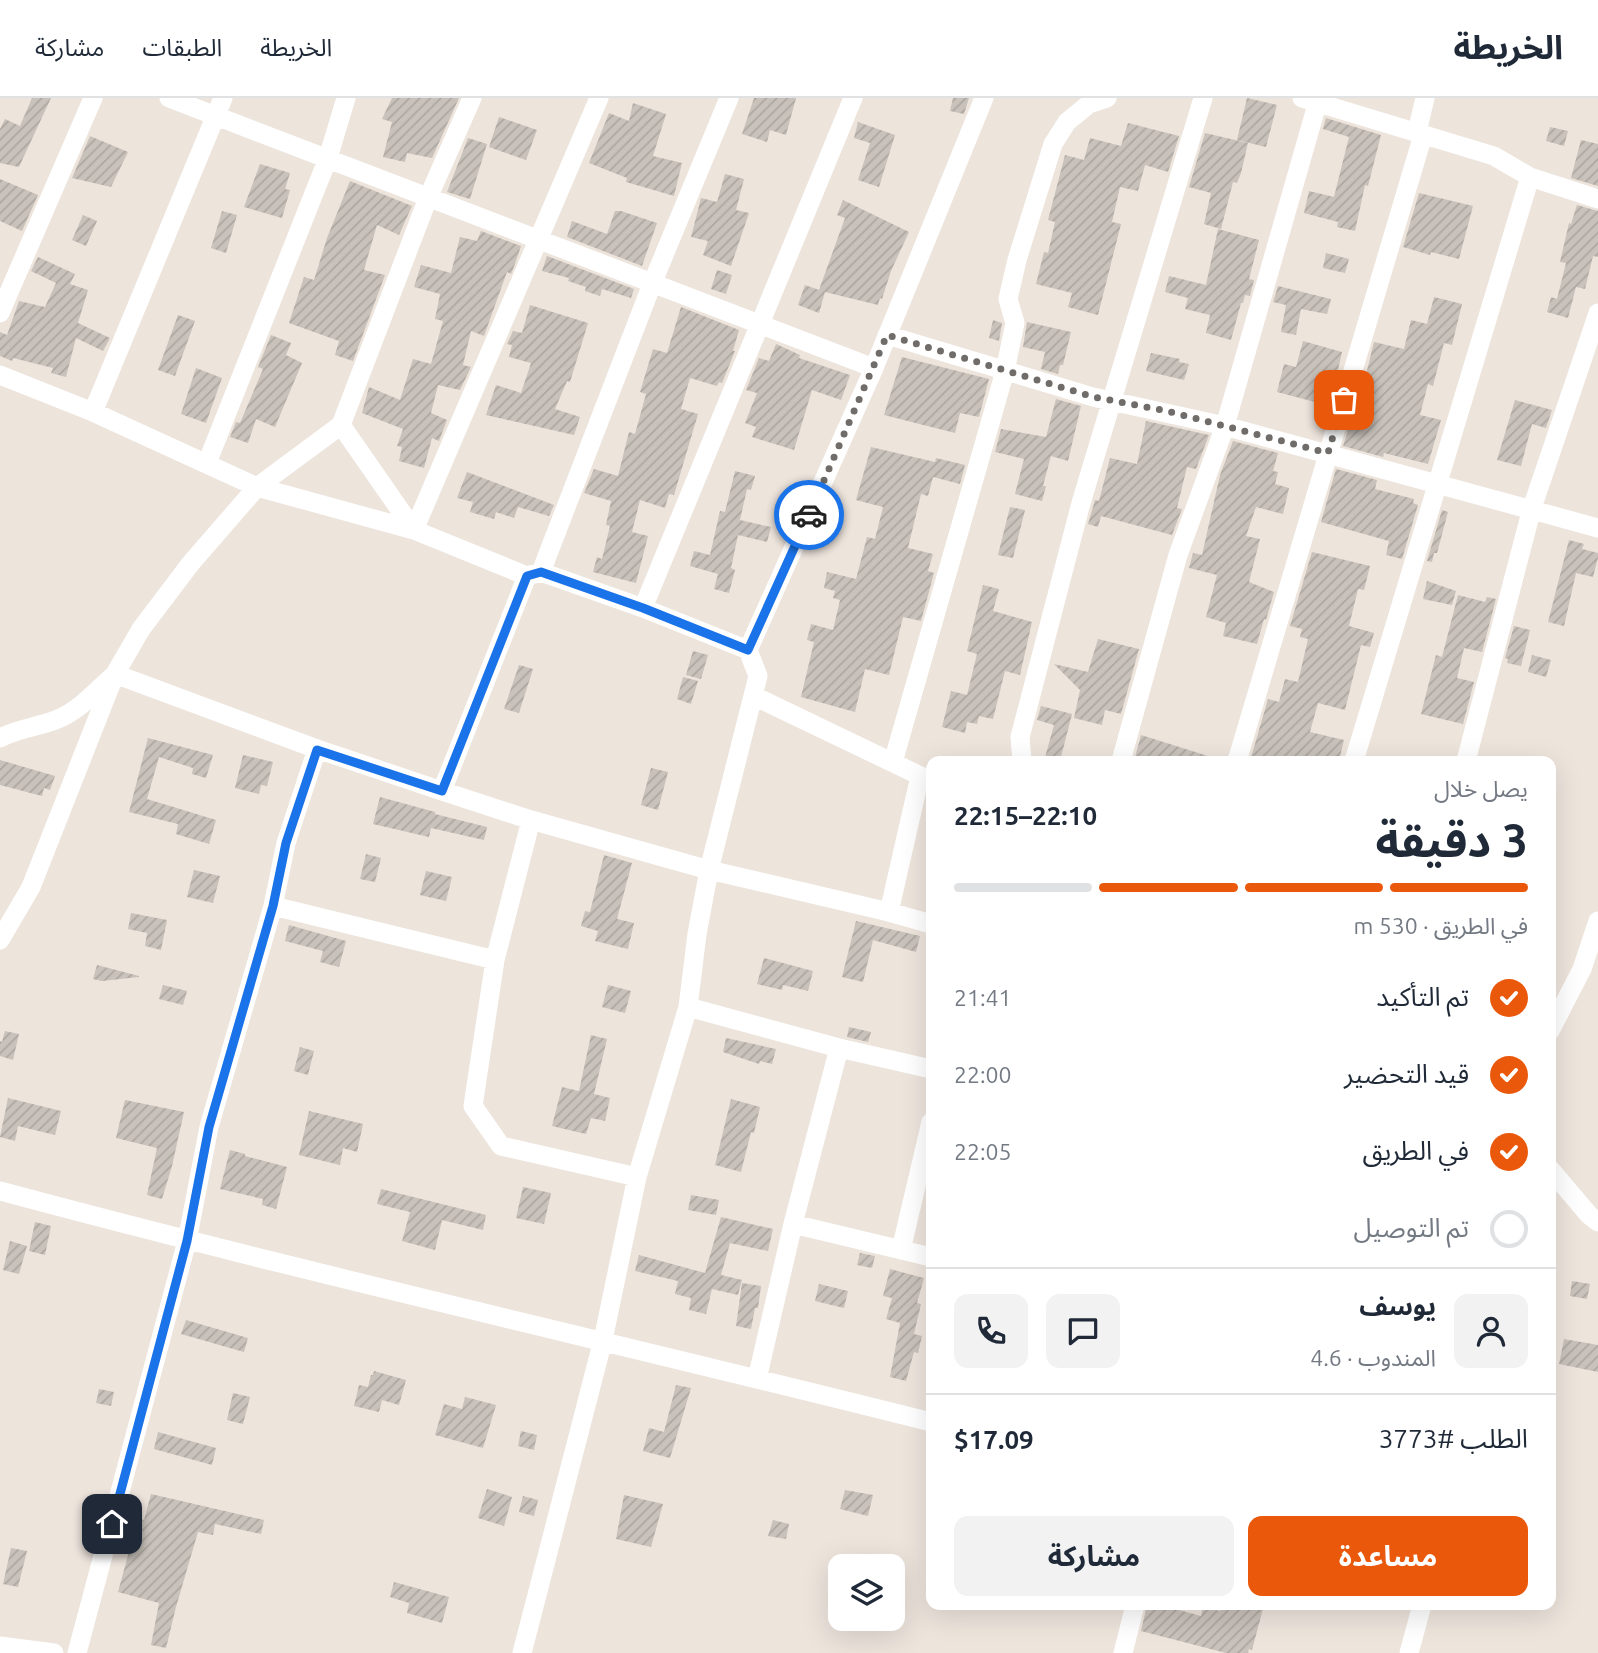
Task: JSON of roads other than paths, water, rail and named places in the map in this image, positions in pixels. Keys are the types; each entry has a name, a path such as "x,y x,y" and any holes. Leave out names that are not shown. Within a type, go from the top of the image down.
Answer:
{"street":[{"path":"0,313 93,98"},
{"path":"169,98 219,107 328,158 428,198 874,368"},
{"path":"207,463 328,158 346,98"},
{"path":"0,940 31,887 115,674 141,629 182,574 257,487 341,425 428,198 472,98"},
{"path":"414,530 599,98"},
{"path":"442,791 729,98"},
{"path":"643,608 853,98"},
{"path":"522,1653 603,1340 637,1177 688,1007 696,934 709,870 758,676 748,650 874,368 984,98"},
{"path":"892,762 1005,371 1015,323 1008,299 1017,260 1053,144 1068,122 1090,104 1107,98"},
{"path":"1022,756 1020,737 1081,503 1114,401 1203,98"},
{"path":"1238,756 1420,134 1425,98"},
{"path":"1122,756 1178,555 1225,426 1310,100 1494,156 1530,177 1598,199"},
{"path":"93,412 219,107"},
{"path":"1356,756 1530,177"},
{"path":"1467,756 1532,508 1598,313"},
{"path":"887,335 1114,401 1328,453 1598,528"},
{"path":"0,375 93,412 257,487 414,530 534,574 643,608 748,650"},
{"path":"341,425 414,530"},
{"path":"0,738 16,729 58,719 77,708 115,674"},
{"path":"115,674 317,750 531,820 709,870 926,923"},
{"path":"754,695 926,779 889,912"},
{"path":"78,1653 187,1241 209,1127 273,906 286,843 317,750"},
{"path":"531,820 495,960 473,1106 501,1146 637,1177"},
{"path":"273,906 495,960"},
{"path":"1556,1019 1582,969 1598,921"},
{"path":"688,1007 839,1048 926,1068"},
{"path":"757,1379 793,1224 839,1048"},
{"path":"901,1250 926,1143"},
{"path":"1556,1176 1598,1222"},
{"path":"0,1191 187,1241 603,1340 926,1421"},
{"path":"793,1224 926,1256"},
{"path":"1124,1653 1134,1610"},
{"path":"1409,1653 1421,1610"},
{"path":"0,1646 54,1653"}]}
